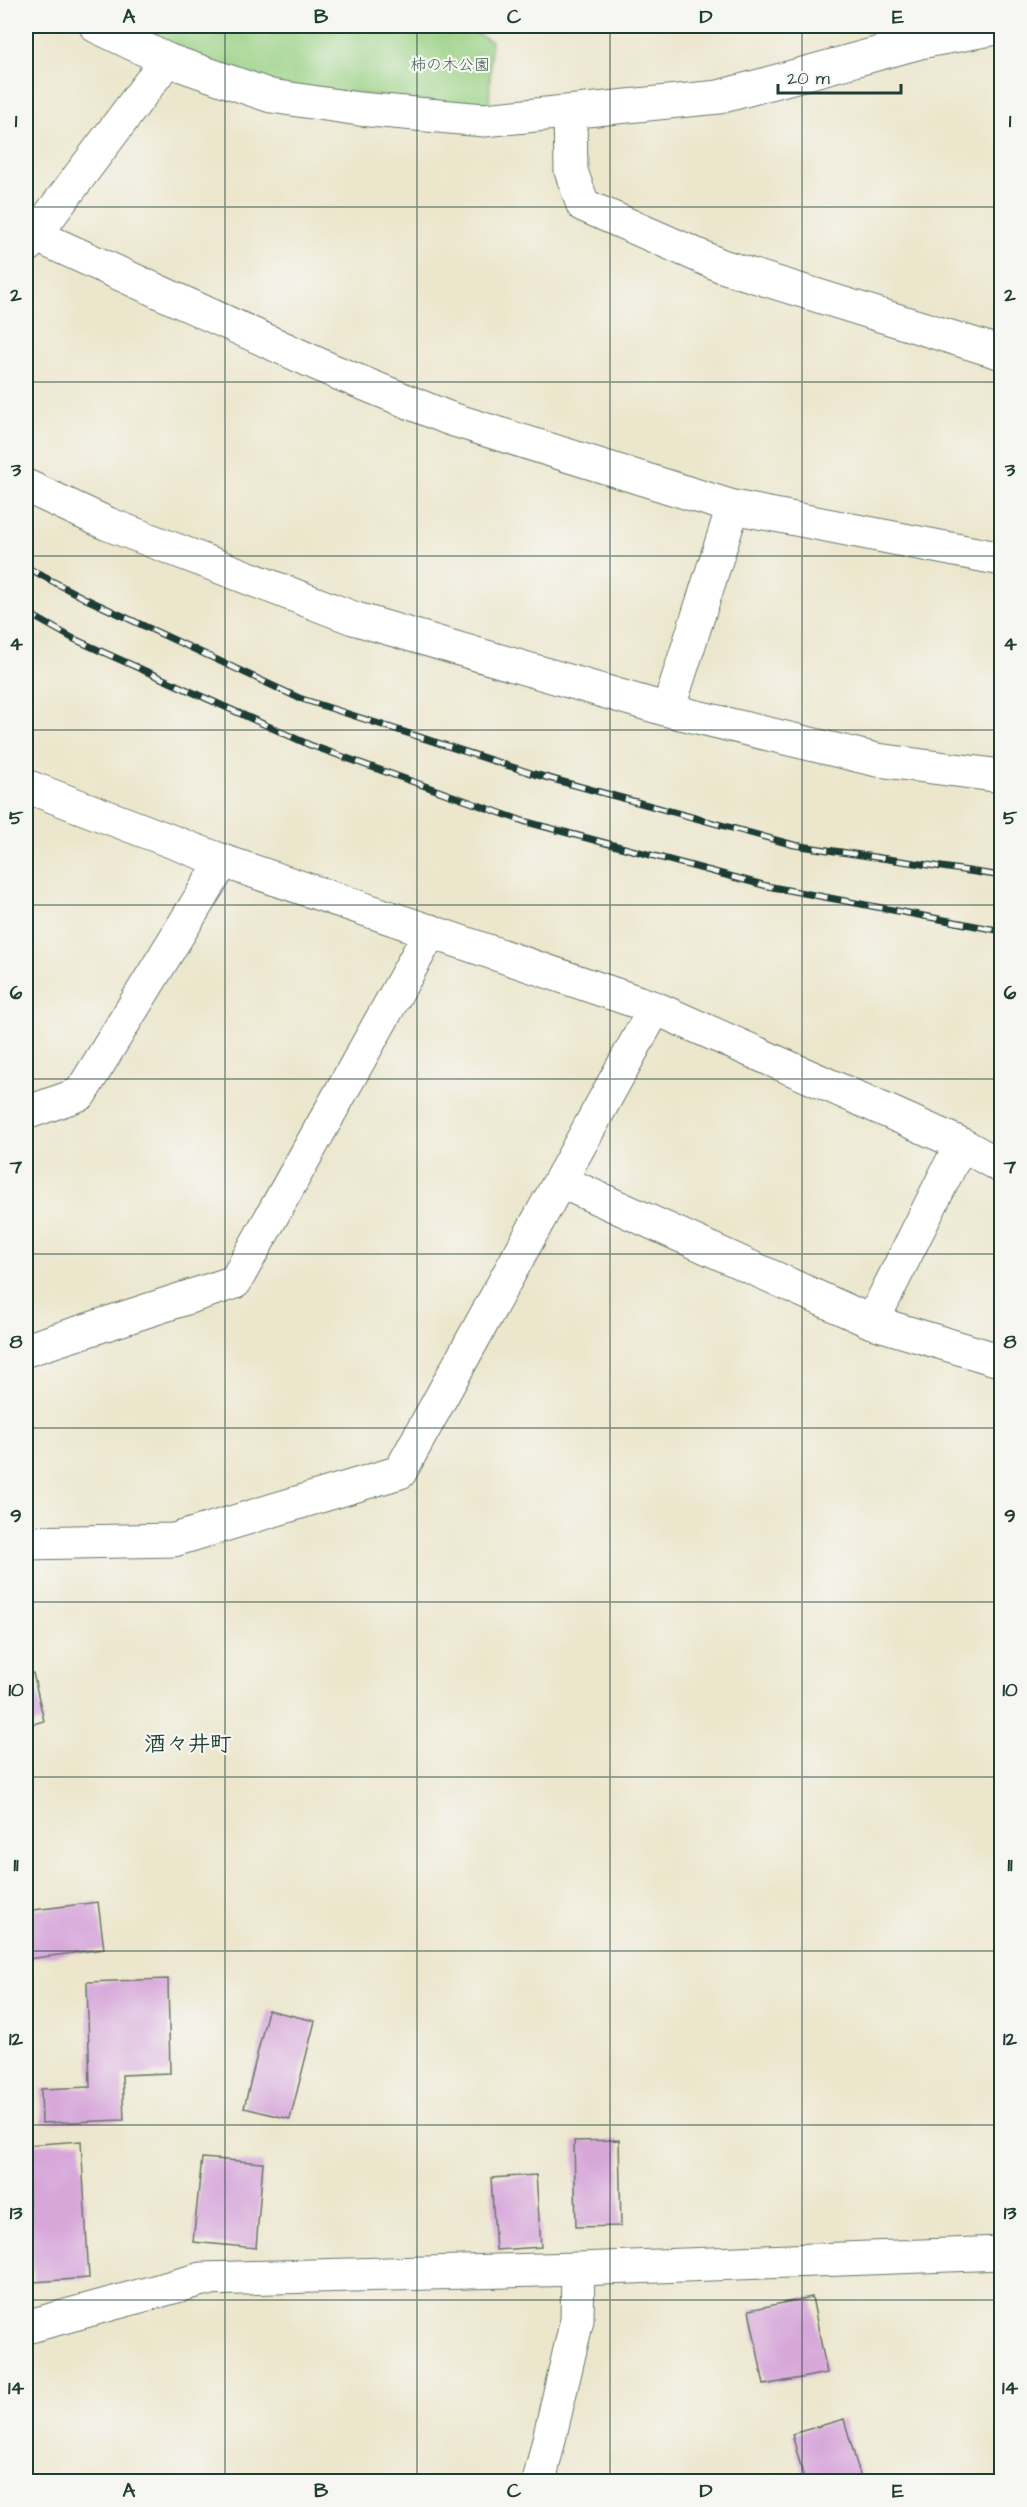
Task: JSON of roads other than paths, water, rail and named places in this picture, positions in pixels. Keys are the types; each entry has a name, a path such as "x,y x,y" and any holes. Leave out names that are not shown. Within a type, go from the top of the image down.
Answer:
{"street":[{"path":"96,26 167,60 271,96 359,109 484,120 719,97 920,42 1002,27"},
{"path":"167,60 28,238 333,371 448,418 733,507 1002,559"},
{"path":"570,111 571,171 583,205 722,266 1002,353"},
{"path":"26,486 108,524 353,618 668,710 877,760 1002,776"},
{"path":"668,710 733,507"},
{"path":"26,786 223,861 655,1008 961,1144 1002,1167"},
{"path":"26,1113 80,1094 223,861"},
{"path":"26,1350 235,1282 431,931"},
{"path":"26,1543 174,1540 400,1472 655,1008"},
{"path":"872,1322 961,1144"},
{"path":"560,1181 872,1322 1002,1361"},
{"path":"26,2327 202,2279 578,2269 1002,2253"},
{"path":"539,2481 577,2320 578,2269"}],"railway":[{"path":"26,567 84,598 299,698 534,774 794,845 1002,876"},
{"path":"26,612 74,639 310,745 523,821 767,886 1002,931"}],"district":[{"name":"酒々井町","path":"188,1743"}],"park label":[{"name":"柿の木公園","path":"450,64"}]}
